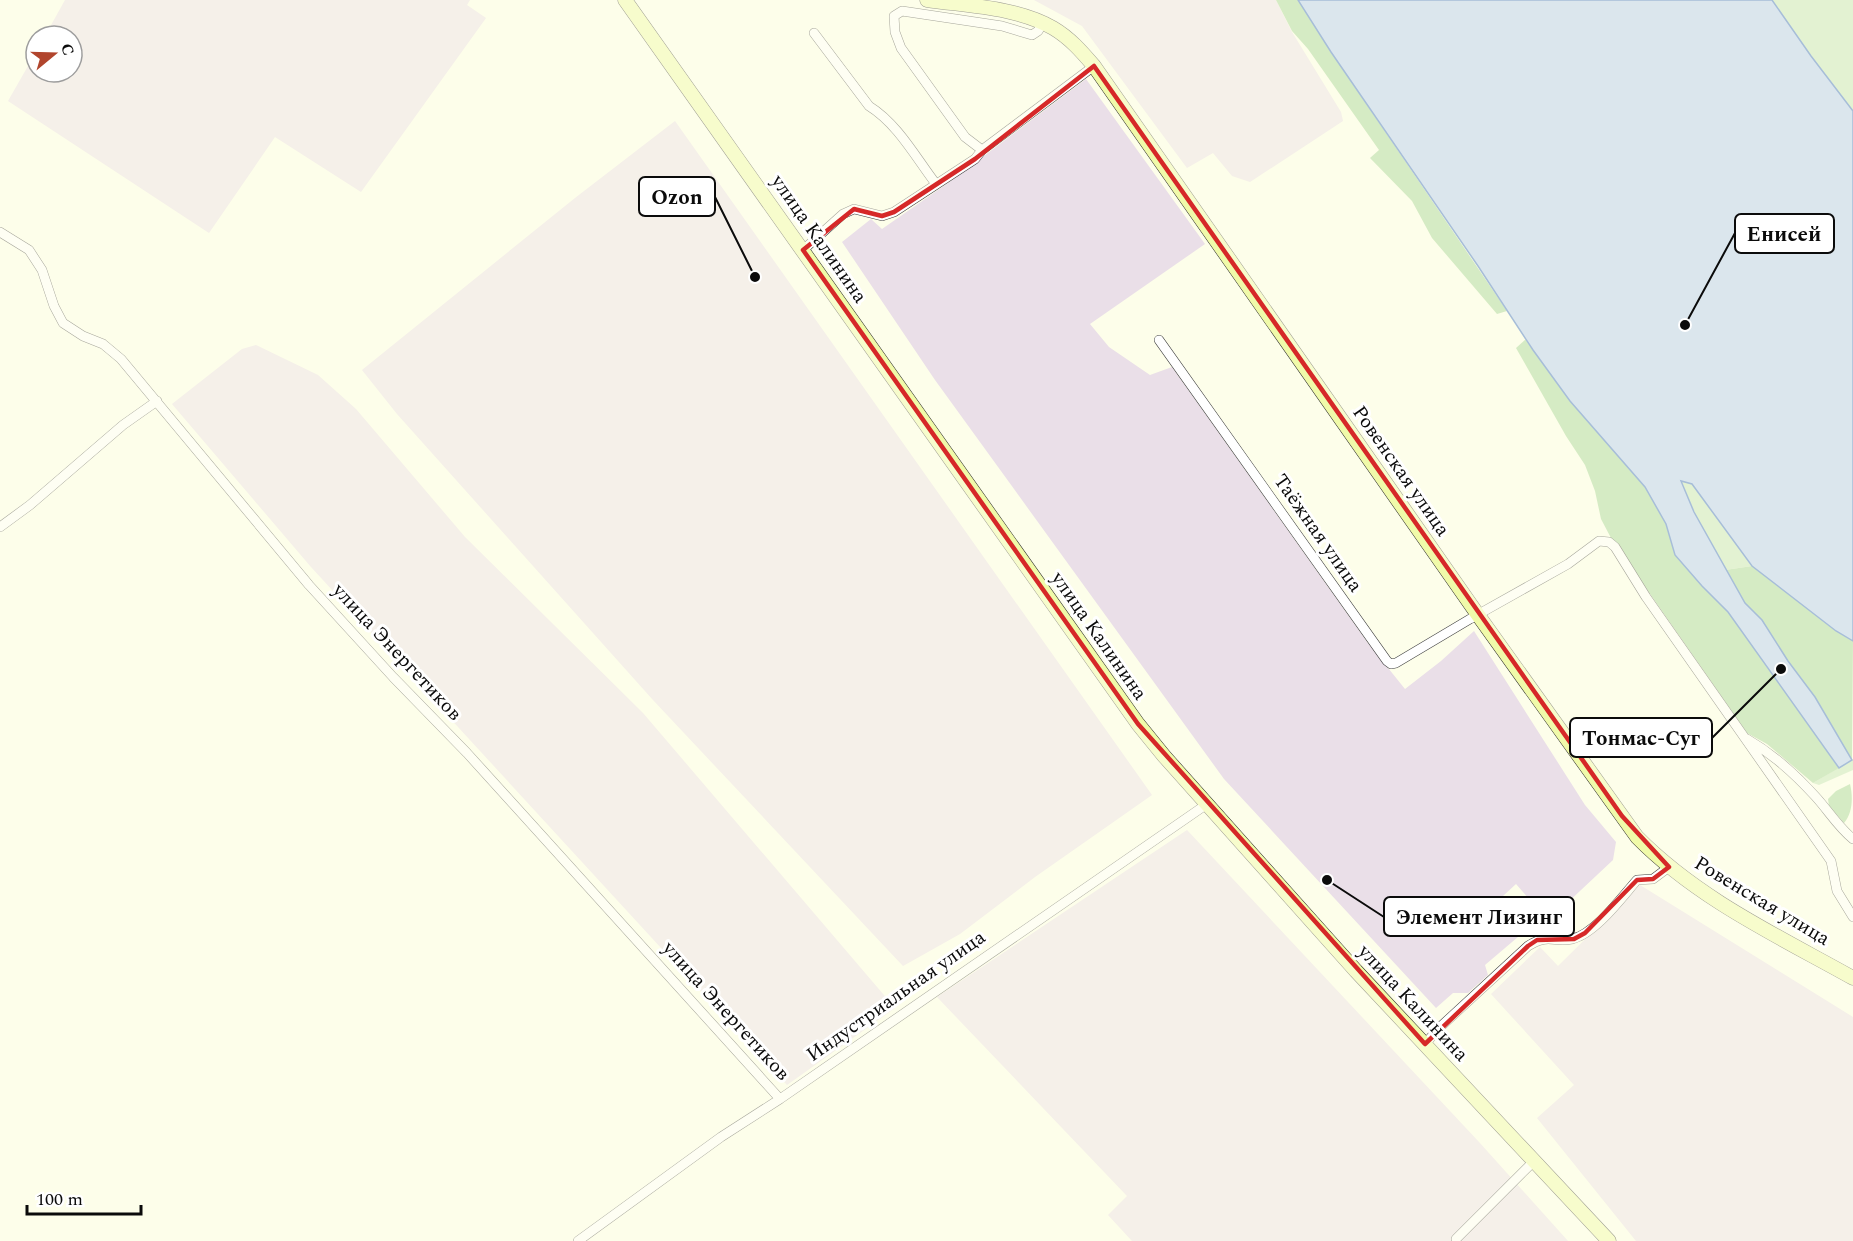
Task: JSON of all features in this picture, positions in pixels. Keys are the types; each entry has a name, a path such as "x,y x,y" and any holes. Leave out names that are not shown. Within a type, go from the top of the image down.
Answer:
{"main road":[{"name":"улица Калинина","path":"625,0 1115,693 1164,756 1425,1044 1609,1241"},
{"name":"Ровенская улица","path":"927,0 1012,13 1054,28 1076,45 1094,66 1478,615 1637,837 1669,867 1727,907 1853,978"}],"street":[{"path":"982,150 965,137 901,48 895,32 896,13 902,11 1002,26 1032,35 1043,23"},
{"path":"814,33 869,106 880,113 898,133 936,184"},
{"path":"803,250 843,214 854,208 882,216 894,212 975,159 982,150 1094,66"},
{"name":"улица Энергетиков","path":"0,232 29,250 42,270 54,306 63,323 83,336 103,344 122,359 309,585 393,677 467,753 780,1098"},
{"name":"Таёжная улица","path":"1159,340 1391,664 1568,564 1599,541 1610,542 1742,736"},
{"path":"0,527 30,505 123,425 158,400"},
{"path":"1742,736 1767,750 1779,761 1817,798 1834,821 1853,838"},
{"path":"1742,736 1831,861 1837,891 1853,917"},
{"name":"Индустриальная улица","path":"578,1241 694,1156 1207,804"},
{"path":"1425,1044 1439,1028 1528,946 1537,940 1574,939 1585,933 1613,909 1637,880 1653,879 1669,867"},
{"path":"1456,1239 1534,1161"}],"highlighted area":[{"path":"1094,66 1622,816 1669,867 1653,879 1637,880 1585,933 1574,939 1537,940 1528,946 1425,1044 1138,724 803,250 854,209 882,216 894,212 975,159"}],"shaded area":[{"path":"65,0 470,0 467,5 486,18 361,192 275,137 209,233 8,101 24,73 24,84 84,84 84,24 52,24"},
{"path":"1034,0 1276,0 1292,32 1341,112 1343,121 1250,182 1232,176 1213,153 1187,168 1082,26"},
{"path":"1086,79 1205,244 1090,324 1109,347 1150,375 1172,367 1368,643 1405,689 1474,631 1585,805 1616,842 1613,860 1548,921 1516,884 1503,896 1513,909 1510,914 1525,931 1485,965 1488,975 1468,993 1453,993 1436,1008 1224,779 935,380 842,242 871,219 882,229 948,183"},
{"path":"675,121 1152,795 1035,877 960,934 903,966 653,700 397,414 362,370 575,198"},
{"path":"256,345 318,375 356,409 465,537 643,713 895,1008 787,1085 311,567 172,404 242,349"},
{"path":"1187,830 1479,1142 1568,1241 1132,1241 1108,1215 1127,1196 937,997"},
{"path":"1640,885 1853,1017 1853,1241 1636,1241 1537,1118 1574,1085 1491,994 1540,947 1558,966"}],"green space":[{"path":"1276,0 1298,0 1507,311 1497,314 1432,238 1412,201 1370,158 1379,150 1308,49 1292,31"},
{"path":"1772,0 1853,0 1853,111 1811,56"},
{"path":"1526,339 1570,401 1645,487 1666,524 1675,555 1728,612 1839,768 1813,783 1767,744 1747,733 1611,538 1601,519 1595,491 1585,465 1516,348"},
{"path":"1681,480 1692,484 1752,566 1725,570 1694,512"},
{"path":"1752,566 1836,631 1853,641 1852,760 1815,697 1761,620 1745,603 1725,570"},
{"path":"1853,759 1853,770 1819,785 1813,783"},
{"path":"1850,784 1852,804 1844,823 1829,806 1828,799 1836,791"}],"water":[{"path":"1298,0 1772,0 1853,111 1853,641 1836,631 1752,566 1692,484 1681,481 1694,512 1745,603 1762,620 1788,661 1815,697 1852,760 1839,768 1728,612 1675,555 1666,524 1645,487 1570,401 1533,350"}],"place":[{"name":"Ozon","path":"755,277"},
{"name":"Енисей","path":"1685,325"},
{"name":"Тонмас-Суг","path":"1781,669"},
{"name":"Элемент Лизинг","path":"1327,880"}]}
